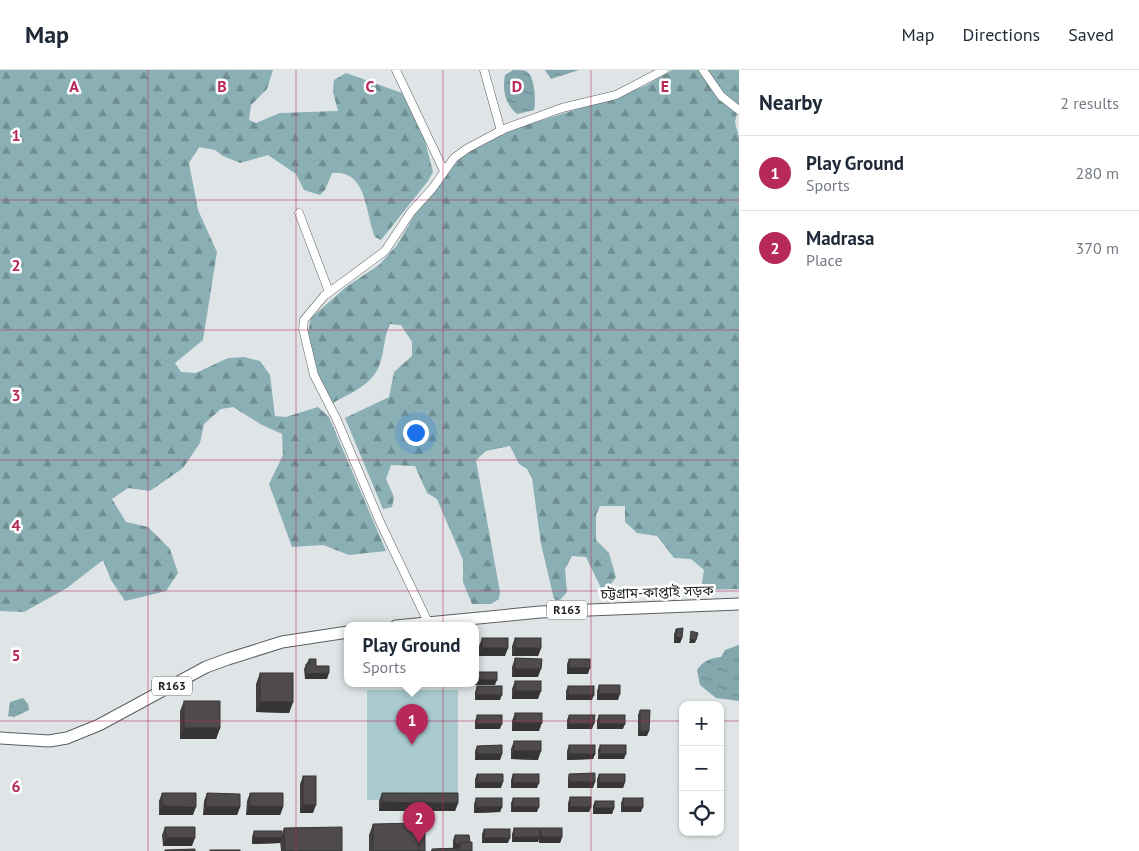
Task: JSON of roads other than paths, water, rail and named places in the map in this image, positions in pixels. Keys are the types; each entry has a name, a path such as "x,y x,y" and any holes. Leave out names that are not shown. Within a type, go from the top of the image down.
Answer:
{"main road":[{"name":"চট্টগ্রাম-কাপ্তাই সড়ক","path":"428,622 576,610 739,604"},
{"name":"R163","path":"0,738 49,741 67,738 99,725 206,667 282,642 344,633"}],"street":[{"path":"396,70 444,171"},
{"path":"484,70 501,131"},
{"path":"428,622 380,522 338,420 312,367 303,329 304,320 314,306 329,292 385,251 411,212 432,189 454,158 468,148 501,131 562,108 616,95 664,70"},
{"path":"703,70 720,96 739,110"},
{"path":"299,213 329,292"}],"water":[{"path":"513,70 522,70 529,73 535,95 534,110 517,114 507,101 504,91 505,75"},
{"path":"545,70 579,70 551,79"},
{"path":"739,645 739,701 716,698 700,685 697,670 707,660 721,657 725,650"},
{"path":"23,698 28,704 29,710 14,717 8,716 10,702"}],"place":[{"name":"Play Ground","path":"412,745"},
{"name":"Madrasa","path":"419,843"}]}
